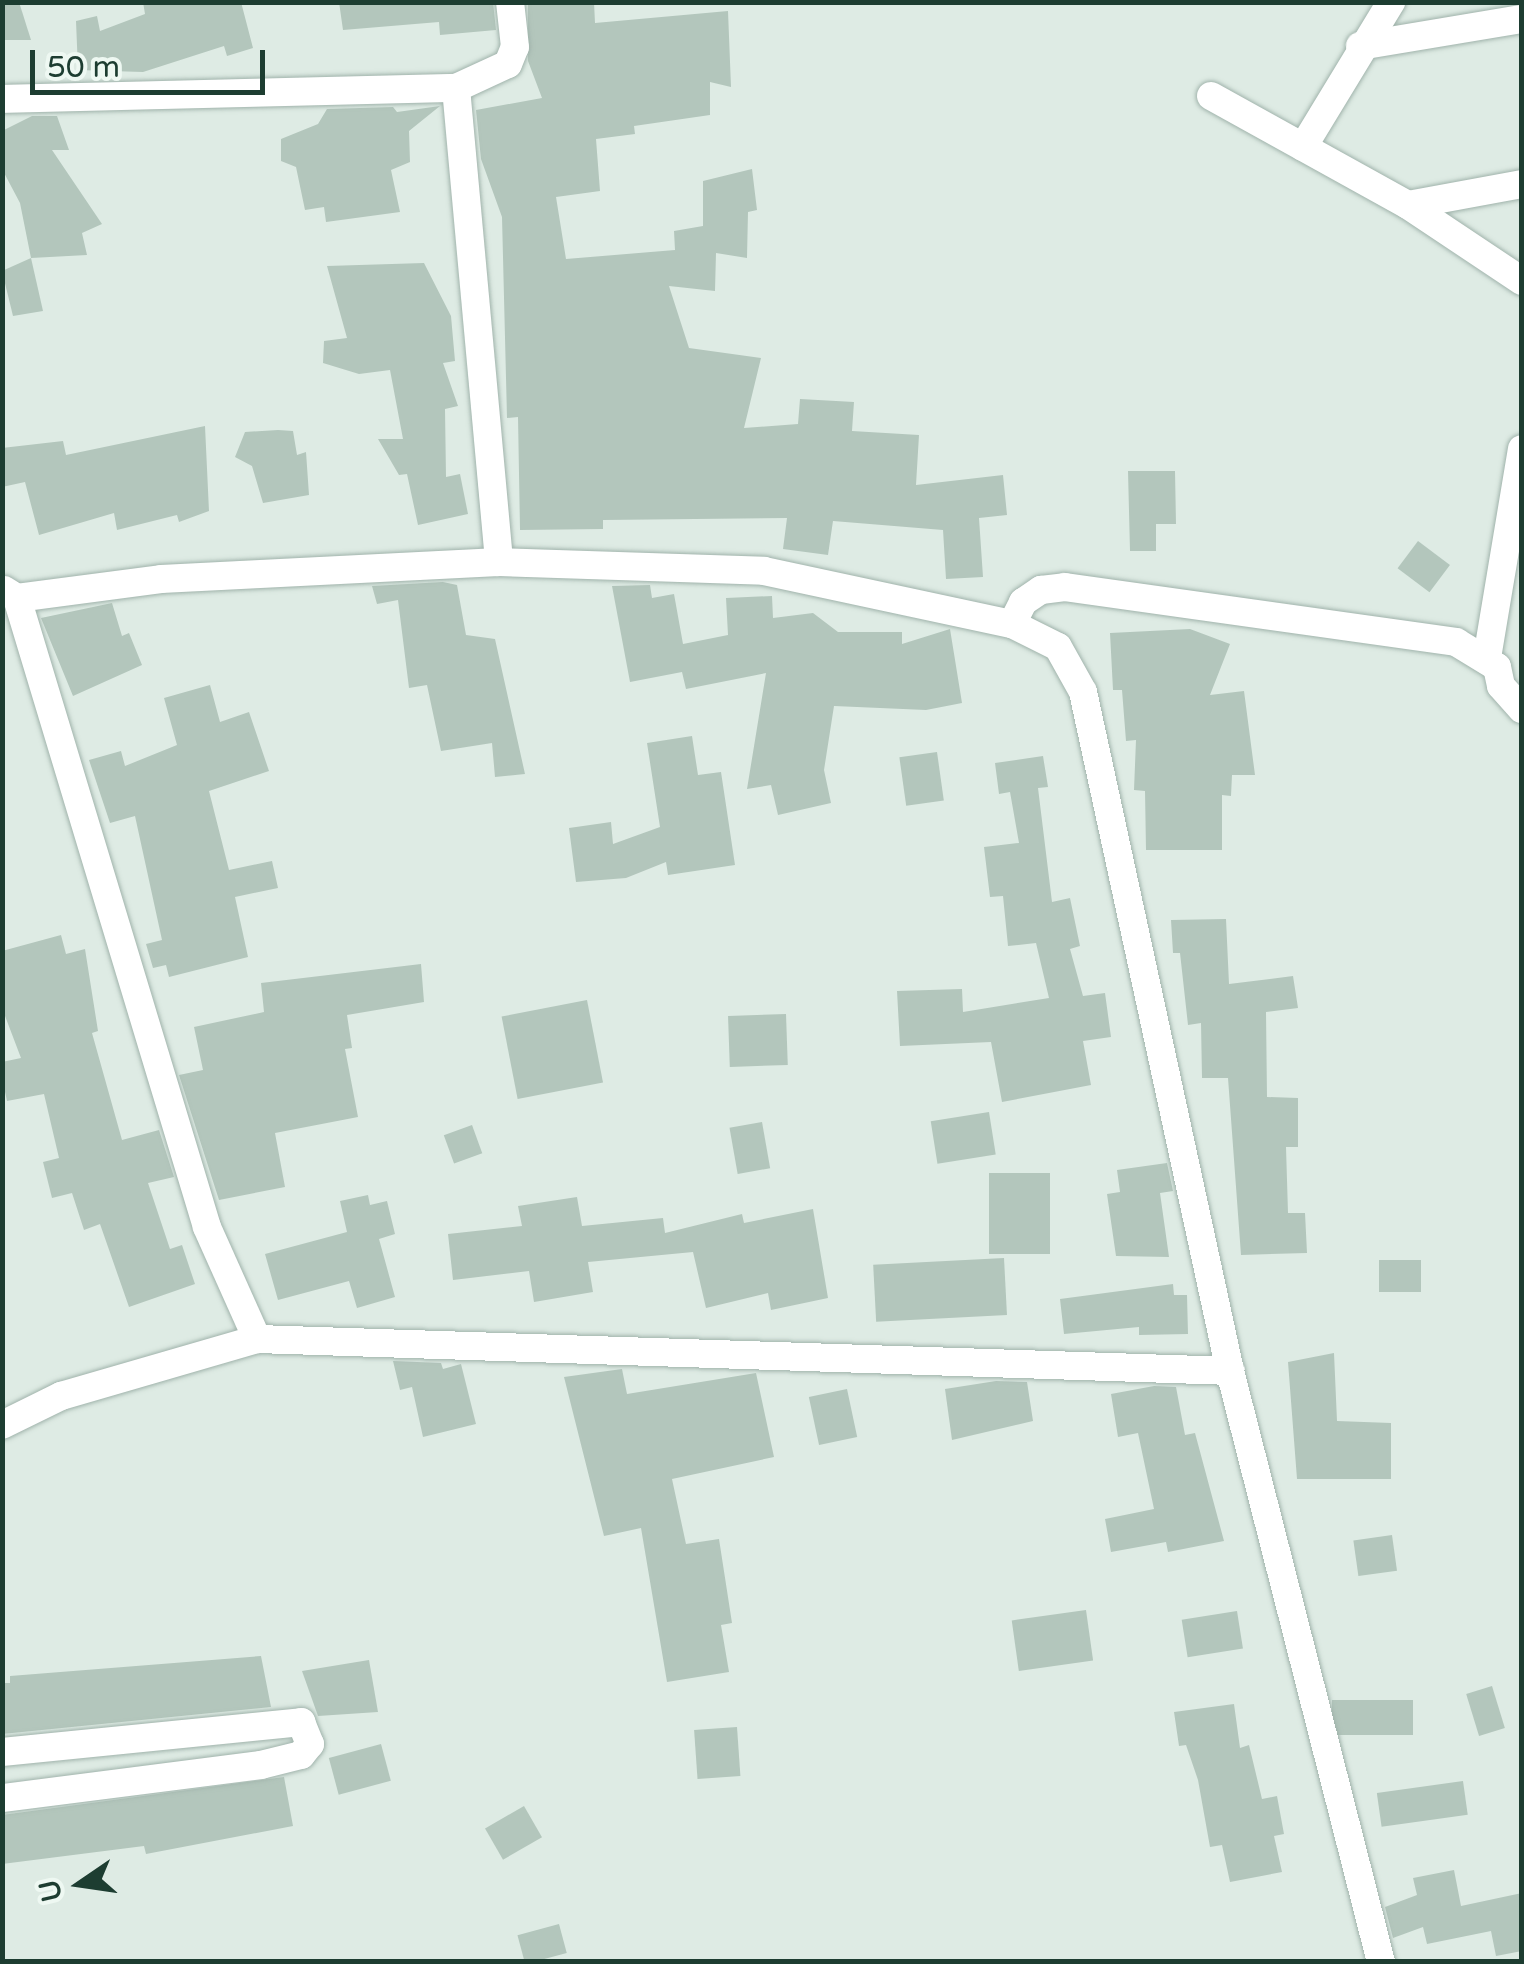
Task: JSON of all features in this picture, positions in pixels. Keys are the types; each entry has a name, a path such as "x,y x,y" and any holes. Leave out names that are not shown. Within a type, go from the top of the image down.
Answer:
{"street":[{"path":"2,100 456,88 508,64 515,47 510,2"},
{"path":"1303,147 1360,46 1391,11 1390,2"},
{"path":"1360,46 1522,19"},
{"path":"456,88 498,562"},
{"path":"1211,96 1408,205 1522,281"},
{"path":"1408,205 1522,184"},
{"path":"1487,658 1522,449"},
{"path":"257,1339 207,1227 152,1061 10,593 160,579 498,562 764,571 1012,624 1058,647 1084,692 1230,1370 1380,1962"},
{"path":"1012,624 1023,602 1040,590 1065,587 1456,642 1487,658 1522,709"},
{"path":"2,1425 61,1396 257,1339 1230,1370"},
{"path":"2,1752 289,1722 302,1722 310,1744 300,1756 260,1765 2,1798"}],"building":[{"path":"2,2 19,2 31,40 2,40"},
{"path":"143,2 241,2 253,48 227,56 224,46 143,72 78,70 76,21 97,16 100,31 145,14"},
{"path":"339,2 493,2 496,30 440,35 439,22 343,30"},
{"path":"528,2 594,2 595,23 728,11 731,87 710,82 710,115 634,126 635,134 596,139 600,191 556,197 566,259 675,250 674,231 703,226 703,181 752,169 757,210 748,212 747,258 716,253 715,291 669,286 689,348 761,358 744,428 798,424 800,399 854,402 852,431 919,435 916,485 1003,475 1007,515 979,518 983,577 946,579 943,530 833,521 828,555 783,549 787,518 603,520 603,529 520,530 518,417 507,418 502,217 481,159 476,110 542,98 528,61"},
{"path":"440,106 409,131 410,162 391,170 400,212 326,222 324,207 305,210 296,167 281,161 281,139 318,124 327,109 393,107 397,112"},
{"path":"32,116 57,116 69,150 52,150 102,224 82,233 87,255 31,258 20,203 2,169 2,131"},
{"path":"31,258 43,311 13,316 2,271"},
{"path":"424,263 451,316 455,361 443,363 458,406 445,409 446,477 460,474 468,514 418,525 407,474 399,475 378,439 403,439 390,370 359,374 323,363 324,341 347,338 327,266"},
{"path":"205,426 209,511 179,522 177,515 117,530 114,513 39,535 25,482 2,487 2,448 63,441 66,455"},
{"path":"293,431 297,455 306,452 309,495 263,503 252,466 235,457 245,432"},
{"path":"1128,471 1175,471 1176,524 1156,524 1156,551 1130,551"},
{"path":"1418,541 1450,565 1429,592 1398,568"},
{"path":"443,582 457,585 466,635 495,639 525,774 495,777 492,743 441,751 427,685 409,688 398,600 377,604 372,586"},
{"path":"650,585 652,598 674,594 683,644 728,635 726,598 772,596 773,618 813,613 838,632 902,632 902,644 950,629 962,703 926,710 834,706 824,770 831,803 778,815 771,785 747,789 766,673 686,689 682,672 630,682 612,586"},
{"path":"112,603 122,636 129,633 142,665 73,696 41,618"},
{"path":"1190,629 1230,644 1210,695 1244,691 1255,775 1232,775 1231,796 1222,795 1222,850 1146,850 1145,791 1134,790 1136,740 1126,741 1122,690 1113,690 1110,633"},
{"path":"210,685 220,722 249,712 269,771 209,791 229,870 272,861 278,888 235,897 248,957 169,977 166,965 153,968 146,944 162,940 135,816 110,823 89,760 121,751 125,766 177,745 164,698"},
{"path":"692,736 698,775 721,772 735,865 668,875 666,862 626,878 576,882 569,828 611,822 613,844 660,827 647,743"},
{"path":"937,752 944,801 906,806 899,757"},
{"path":"1043,756 1048,787 1038,788 1052,902 1070,898 1080,946 1070,949 1083,996 1105,993 1111,1037 1083,1041 1091,1085 1002,1102 991,1042 900,1046 897,991 962,989 963,1012 1049,998 1036,943 1008,946 1003,896 990,897 984,847 1019,843 1010,792 999,794 995,763"},
{"path":"1226,919 1229,984 1293,976 1298,1008 1266,1012 1267,1097 1298,1098 1298,1147 1286,1147 1288,1213 1305,1213 1307,1253 1241,1255 1228,1078 1202,1078 1201,1023 1188,1025 1180,953 1173,953 1171,920"},
{"path":"61,935 66,954 85,949 98,1031 92,1033 122,1140 159,1130 174,1177 148,1183 170,1249 182,1245 195,1284 129,1307 100,1224 84,1230 72,1193 52,1198 43,1162 59,1158 44,1094 7,1101 2,1078 2,1062 21,1058 2,1008 2,951"},
{"path":"421,964 424,1002 347,1015 352,1048 345,1049 358,1117 275,1133 285,1187 219,1200 179,1075 203,1070 194,1027 264,1012 261,983"},
{"path":"587,1000 603,1082 518,1099 502,1017"},
{"path":"786,1014 788,1065 730,1067 728,1016"},
{"path":"989,1112 996,1154 937,1164 931,1121"},
{"path":"762,1122 770,1168 738,1174 730,1128"},
{"path":"472,1125 482,1153 454,1163 444,1135"},
{"path":"1167,1163 1173,1191 1160,1193 1169,1257 1116,1256 1107,1194 1120,1192 1117,1170"},
{"path":"989,1173 1050,1173 1050,1254 989,1254"},
{"path":"368,1195 370,1205 387,1201 395,1234 379,1239 395,1297 357,1308 349,1281 278,1300 265,1254 347,1232 340,1201"},
{"path":"577,1197 582,1226 663,1218 665,1233 742,1214 744,1223 813,1209 828,1298 771,1310 768,1293 706,1308 693,1252 588,1262 593,1292 534,1302 529,1271 453,1280 448,1234 522,1226 518,1206"},
{"path":"1004,1258 1007,1315 876,1322 873,1265"},
{"path":"1379,1260 1421,1260 1421,1292 1379,1292"},
{"path":"1173,1284 1174,1295 1187,1295 1188,1334 1139,1335 1139,1327 1064,1334 1060,1299"},
{"path":"1334,1353 1337,1421 1391,1423 1391,1479 1297,1479 1288,1362"},
{"path":"393,1361 441,1363 443,1369 461,1364 476,1424 423,1437 412,1387 400,1390"},
{"path":"622,1369 627,1394 756,1373 774,1457 672,1479 686,1544 719,1539 732,1623 721,1625 729,1672 667,1682 641,1528 604,1536 564,1377"},
{"path":"996,1381 1027,1382 1033,1421 952,1440 945,1389"},
{"path":"1154,1386 1176,1387 1185,1435 1195,1433 1224,1541 1168,1552 1166,1542 1111,1552 1105,1519 1154,1509 1138,1433 1118,1437 1111,1394"},
{"path":"847,1389 857,1437 819,1445 809,1397"},
{"path":"1392,1535 1397,1571 1358,1576 1353,1540"},
{"path":"1086,1610 1093,1661 1019,1671 1012,1620"},
{"path":"1237,1611 1243,1649 1188,1657 1182,1620"},
{"path":"261,1656 271,1707 2,1734 2,1683 10,1683 10,1676"},
{"path":"369,1660 378,1712 318,1716 302,1671"},
{"path":"1492,1686 1505,1728 1479,1736 1466,1694"},
{"path":"1332,1700 1413,1700 1413,1735 1332,1735"},
{"path":"1234,1704 1240,1748 1249,1745 1262,1799 1277,1796 1284,1834 1274,1836 1282,1872 1230,1882 1222,1845 1210,1847 1198,1780 1186,1745 1179,1746 1174,1712"},
{"path":"737,1727 740,1776 698,1779 694,1730"},
{"path":"381,1744 391,1781 339,1795 329,1758"},
{"path":"284,1777 293,1826 146,1854 144,1846 2,1864 2,1815"},
{"path":"1463,1781 1468,1815 1382,1827 1377,1793"},
{"path":"524,1806 542,1837 503,1860 485,1828"},
{"path":"1454,1870 1461,1906 1522,1893 1522,1951 1496,1956 1491,1931 1427,1944 1423,1927 1393,1938 1385,1907 1417,1895 1413,1878"},
{"path":"559,1924 567,1953 525,1962 517,1935"}]}
